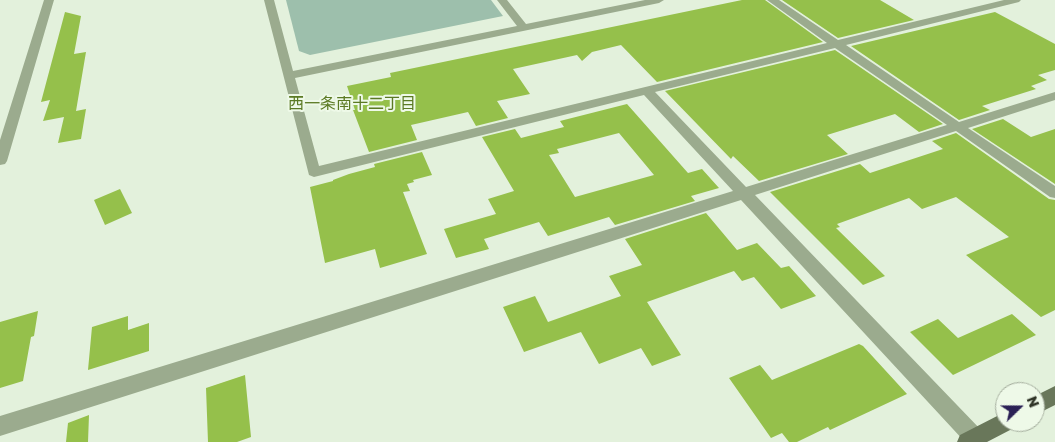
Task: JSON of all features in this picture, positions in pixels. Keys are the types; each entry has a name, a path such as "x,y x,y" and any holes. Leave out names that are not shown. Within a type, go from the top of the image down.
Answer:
{"main road":[{"path":"971,440 995,427"}],"street":[{"path":"0,161 49,0"},
{"path":"269,0 314,172 1016,0"},
{"path":"502,0 524,28"},
{"path":"772,0 1055,193"},
{"path":"288,76 652,1"},
{"path":"646,91 971,440"},
{"path":"0,426 1055,96"}],"green space":[{"path":"286,0 491,0 503,16 310,55 299,51"}],"building":[{"path":"742,0 765,0 823,42 657,82 621,45 592,52 582,61 577,55 513,69 530,94 497,101 508,118 476,126 468,112 411,125 417,140 369,152 353,110 355,110 347,86 391,77 390,73"},
{"path":"782,0 880,0 914,20 838,38"},
{"path":"65,12 81,16 74,54 86,52 76,111 86,109 81,139 58,143 64,117 43,121 50,100 41,102"},
{"path":"995,12 1055,44 1055,70 1038,75 1047,80 1031,86 1036,89 982,106 990,110 959,120 851,46"},
{"path":"835,50 943,124 919,132 895,114 827,135 848,154 759,181 733,156 731,159 665,91"},
{"path":"627,104 688,173 702,169 719,188 691,196 695,201 615,225 609,217 548,236 539,222 484,239 489,249 456,258 444,229 496,214 488,199 514,191 482,137 515,129 521,138 564,127 560,121","holes":["619,133 654,175 575,197 549,155 559,153 557,149"]},
{"path":"1003,119 1031,137 1055,129 1055,184 972,129"},
{"path":"956,133 1049,199 1055,200 1055,310 1041,317 966,255 1009,237 956,197 922,209 909,198 837,224 840,227 836,228 885,276 863,285 770,192 860,164 870,173 943,149 932,141"},
{"path":"422,152 432,175 413,180 414,182 407,184 410,191 403,192 427,254 380,268 375,249 325,263 310,187 375,167 374,164"},
{"path":"120,189 132,213 105,225 94,200"},
{"path":"706,213 737,250 757,243 781,268 789,266 816,296 781,309 754,277 742,281 734,271 647,302 681,355 652,366 641,348 599,364 581,332 524,352 503,307 535,296 548,322 621,296 609,276 642,265 625,239"},
{"path":"38,311 23,381 0,388 0,322"},
{"path":"1012,314 1036,335 953,375 910,332 938,319 958,338"},
{"path":"128,316 128,330 149,323 149,351 88,370 92,327"},
{"path":"859,344 863,346 907,394 830,430 828,427 797,442 789,442 782,433 771,438 729,378 760,365 772,380"},
{"path":"245,375 251,437 237,442 208,442 206,388"},
{"path":"89,415 88,442 66,442 68,423"}],"district":[{"name":"西一条南十二丁目","path":"352,104"}]}
